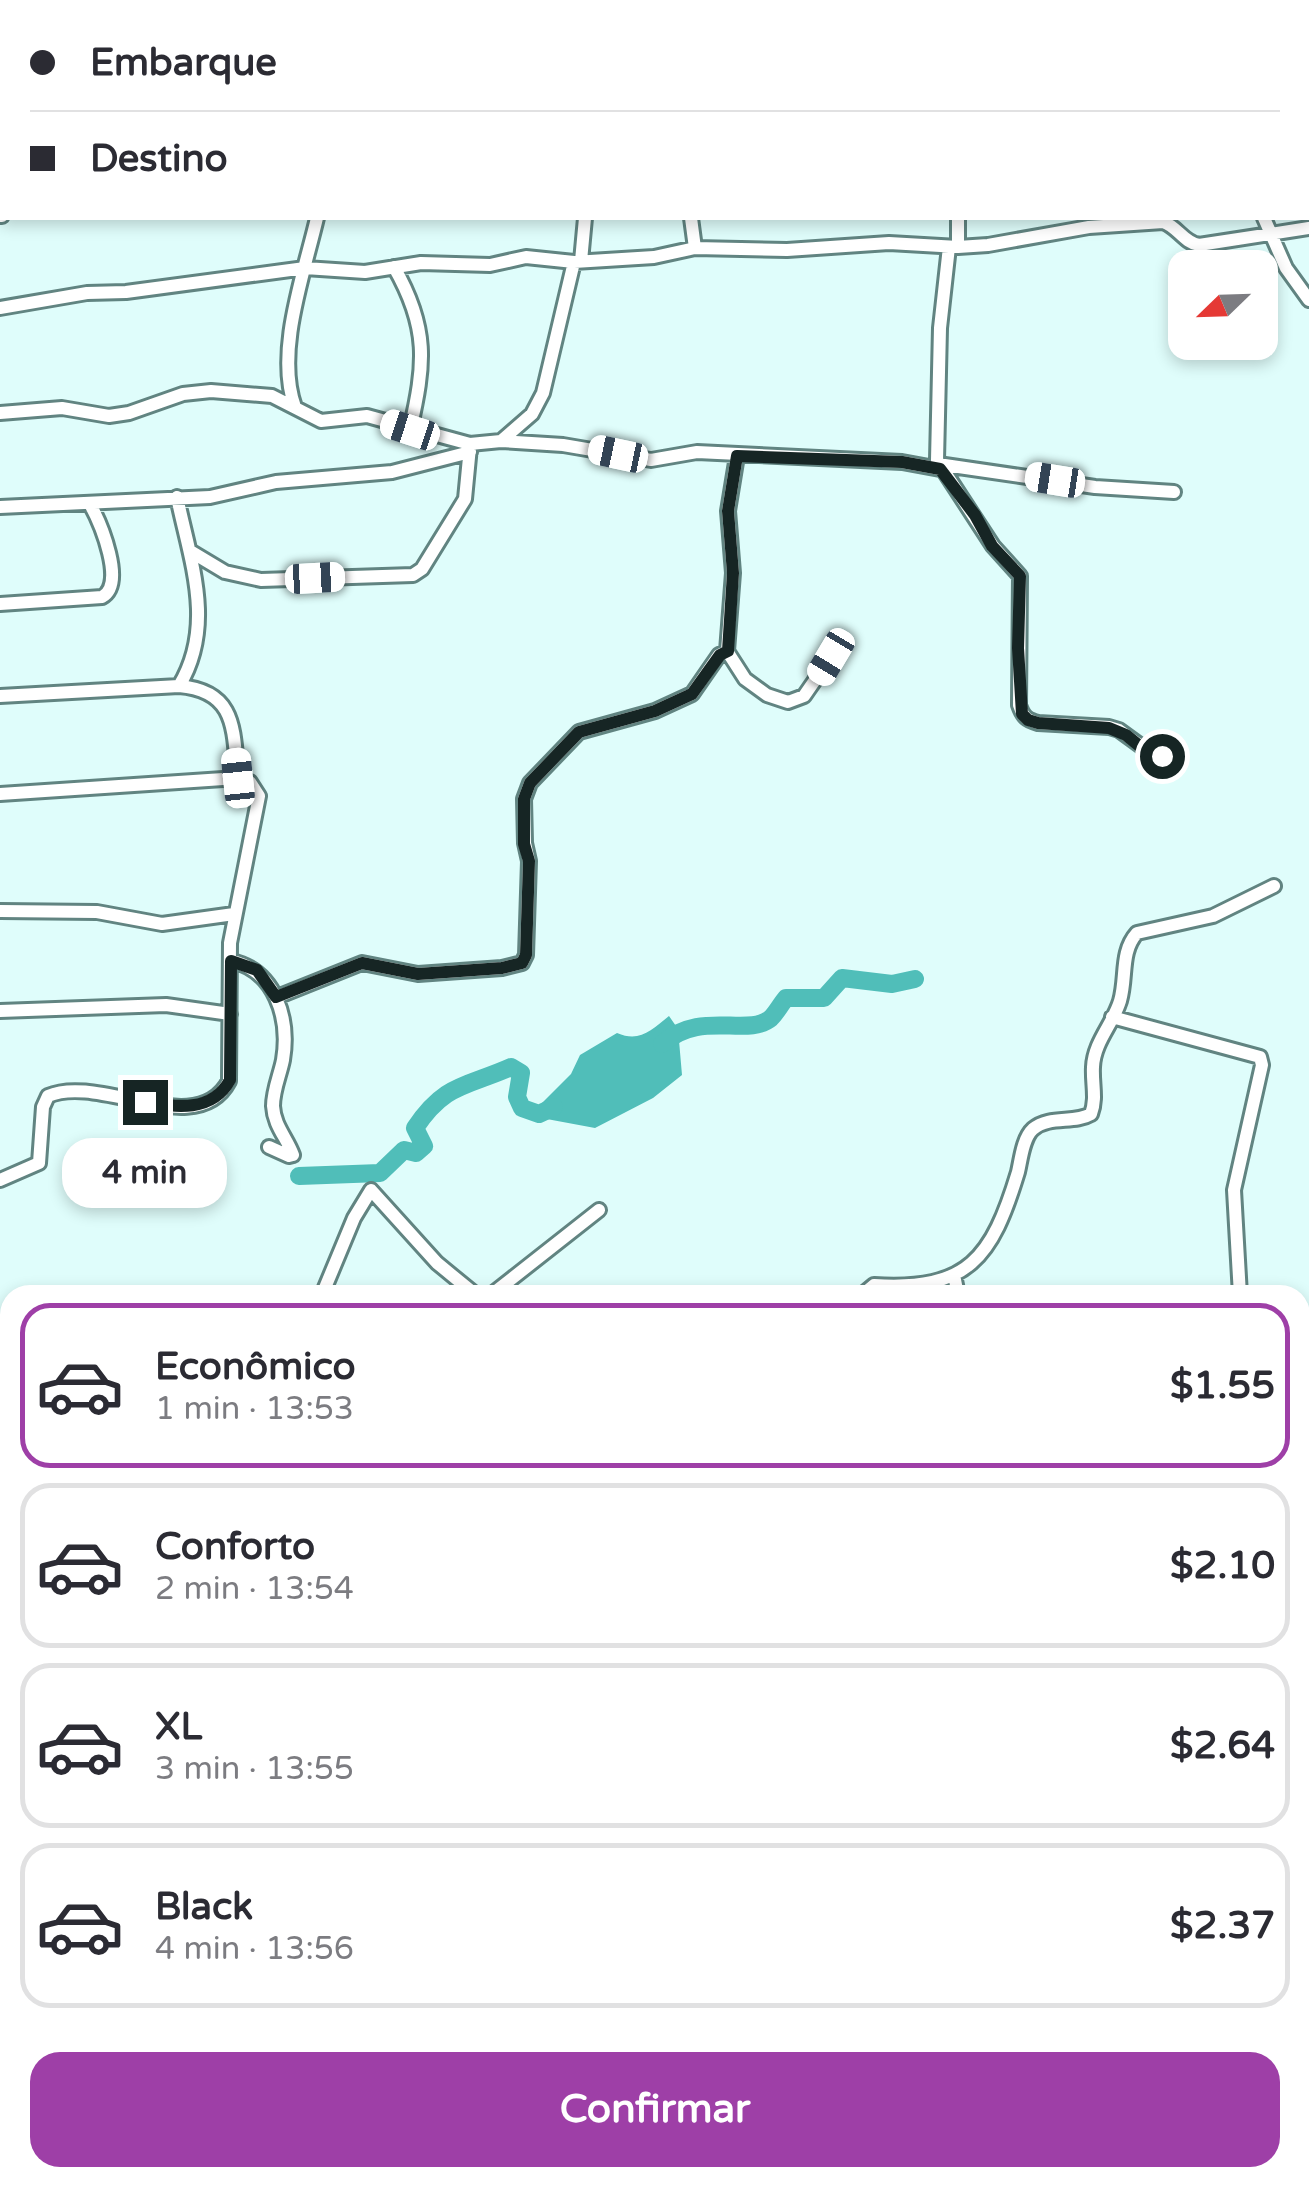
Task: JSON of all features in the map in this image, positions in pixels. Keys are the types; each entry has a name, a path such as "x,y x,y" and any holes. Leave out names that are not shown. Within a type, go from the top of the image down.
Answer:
{"street":[{"path":"295,407 286,360 318,220"},
{"path":"501,440 532,414 543,394 585,220"},
{"path":"691,220 695,248"},
{"path":"958,220 940,328 936,450 939,466 992,546 1020,576 1018,648 1022,714 1038,723 1119,730 1152,754 1172,754"},
{"path":"1265,220 1286,268 1309,300"},
{"path":"0,308 306,268 365,272 421,263 490,265 526,257 577,262 654,256 695,248 787,250 889,243 954,247 1148,222 1170,224 1194,245 1309,228"},
{"path":"394,267 416,310 422,336 410,430"},
{"path":"0,413 62,408 108,416 196,392 272,396 322,421 366,416 470,448"},
{"path":"0,507 210,497 276,482 361,476 430,464 501,440 563,445 651,460 698,452 902,462 1095,487 1174,492"},
{"path":"190,551 244,578 413,575 422,570 465,499 470,448"},
{"path":"737,456 728,511 733,573 728,651 746,679 767,695 788,702 804,696 831,657"},
{"path":"177,497 196,570 199,606 191,660 179,686"},
{"path":"0,604 102,597 110,592 113,585 107,546 90,504"},
{"path":"276,997 362,963 418,974 522,963 526,955 529,861 524,844 524,799 530,783 579,732 655,711 692,694 720,655 728,651"},
{"path":"0,696 179,686 204,691 221,702 232,718 238,778"},
{"path":"0,794 238,778 250,782 259,796 252,846 234,914 230,1080 222,1094 207,1103 179,1108 77,1089 57,1092 48,1096 43,1107 39,1164 0,1180"},
{"path":"924,1285 954,1276 976,1259 993,1238 1008,1205 1029,1134 1045,1122 1082,1120 1091,1114 1095,1103 1096,1049 1123,987 1129,942 1137,933 1213,916 1274,886"},
{"path":"0,911 97,912 162,924 234,914"},
{"path":"231,961 257,970 276,997 284,1044 273,1108 278,1131 293,1154 289,1156 270,1146"},
{"path":"0,1012 166,1004 230,1014"},
{"path":"1112,1017 1260,1057 1262,1065 1234,1190 1239,1285"},
{"path":"326,1285 370,1190 413,1240 465,1285"},
{"path":"504,1285 599,1210"},
{"path":"954,1276 956,1285"}],"water":[{"path":"669,1016 678,1029 682,1075 653,1098 595,1128 536,1117 536,1109 571,1074 580,1055 617,1033 632,1037 645,1034"}],"waterway":[{"path":"662,1044 692,1028 761,1023 771,1018 786,998 824,998 842,978 892,984 915,979"},
{"path":"299,1176 380,1173 404,1150 416,1153 424,1146 415,1128 436,1102 457,1088 511,1067 521,1073 517,1097 522,1108 539,1114 554,1107"}],"route":[{"path":"145,1102 179,1108 207,1103 222,1094 230,1080 231,961 257,970 276,997 362,963 418,974 522,963 526,955 525,890 529,861 524,844 524,799 530,783 585,728 655,711 692,694 720,655 728,651 733,573 728,511 737,456 902,462 940,469 975,515 992,546 1020,576 1018,648 1022,714 1038,723 1119,730 1142,748 1162,756"}]}
